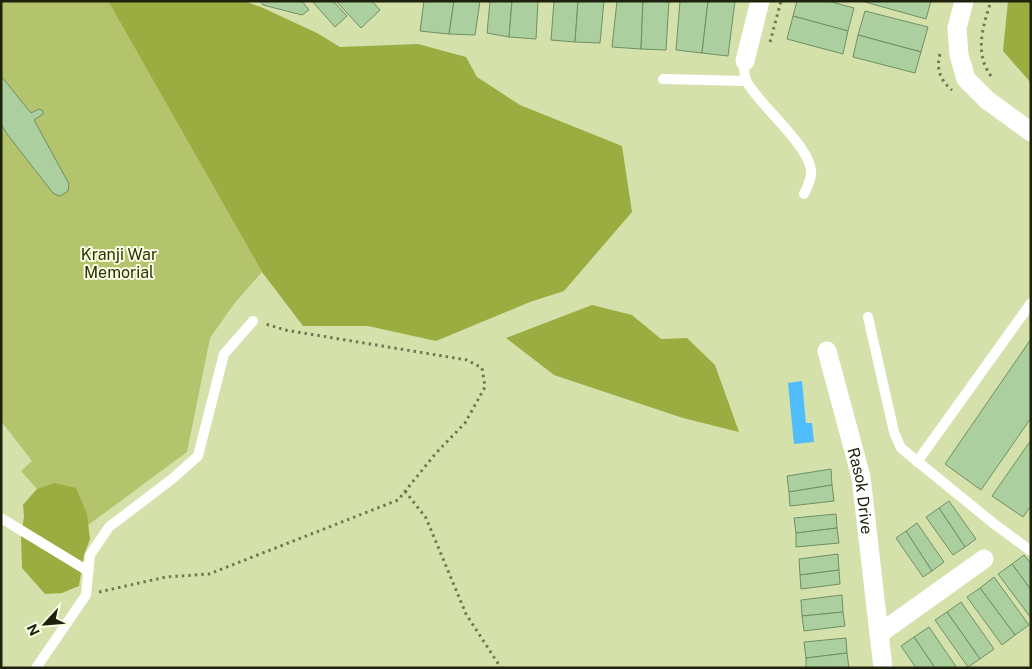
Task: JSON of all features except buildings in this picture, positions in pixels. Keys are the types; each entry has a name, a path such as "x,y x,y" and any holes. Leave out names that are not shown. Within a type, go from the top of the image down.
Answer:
{"street":[{"path":"745,61 760,1"},
{"path":"964,1 957,28 959,56 966,79 987,100 1031,132"},
{"name":"Rasok Drive","path":"827,351 861,477 883,668"},
{"path":"879,634 984,559"}],"lane":[{"path":"745,61 743,70 746,81 786,128 809,161 812,174 804,194"},
{"path":"663,79 746,81"},
{"path":"917,462 1031,303"},
{"path":"868,316 894,432 901,448 1031,552"},
{"path":"36,668 86,594 90,554 109,527 172,479 198,456 224,354 253,320"},
{"path":"1,518 88,570"}],"path":[{"path":"991,1 981,34 981,49 984,64 993,80"},
{"path":"86,594 166,577 209,574 398,500 436,453 465,423 485,387 482,368 467,360 285,330 253,320"},
{"path":"405,490 426,518 466,614 501,668"}],"green space":[{"name":"Kranji War Memorial","path":"1,1 108,1 262,272 234,304 210,338 187,452 76,534 23,505 37,489 21,471 32,461 1,421"},
{"path":"108,1 243,1 261,7 317,33 340,47 418,44 466,57 477,77 520,105 622,146 632,212 564,291 530,302 436,341 368,326 303,326 262,272"},
{"path":"1008,1 1031,1 1031,83 1003,51"},
{"path":"592,305 632,315 661,339 687,338 715,365 739,432 683,418 554,375 506,338"},
{"path":"54,483 76,488 87,514 90,539 84,555 79,586 62,593 45,594 22,568 23,505 37,489"}],"water":[{"path":"802,381 806,423 812,423 814,442 794,444 788,383"}]}
